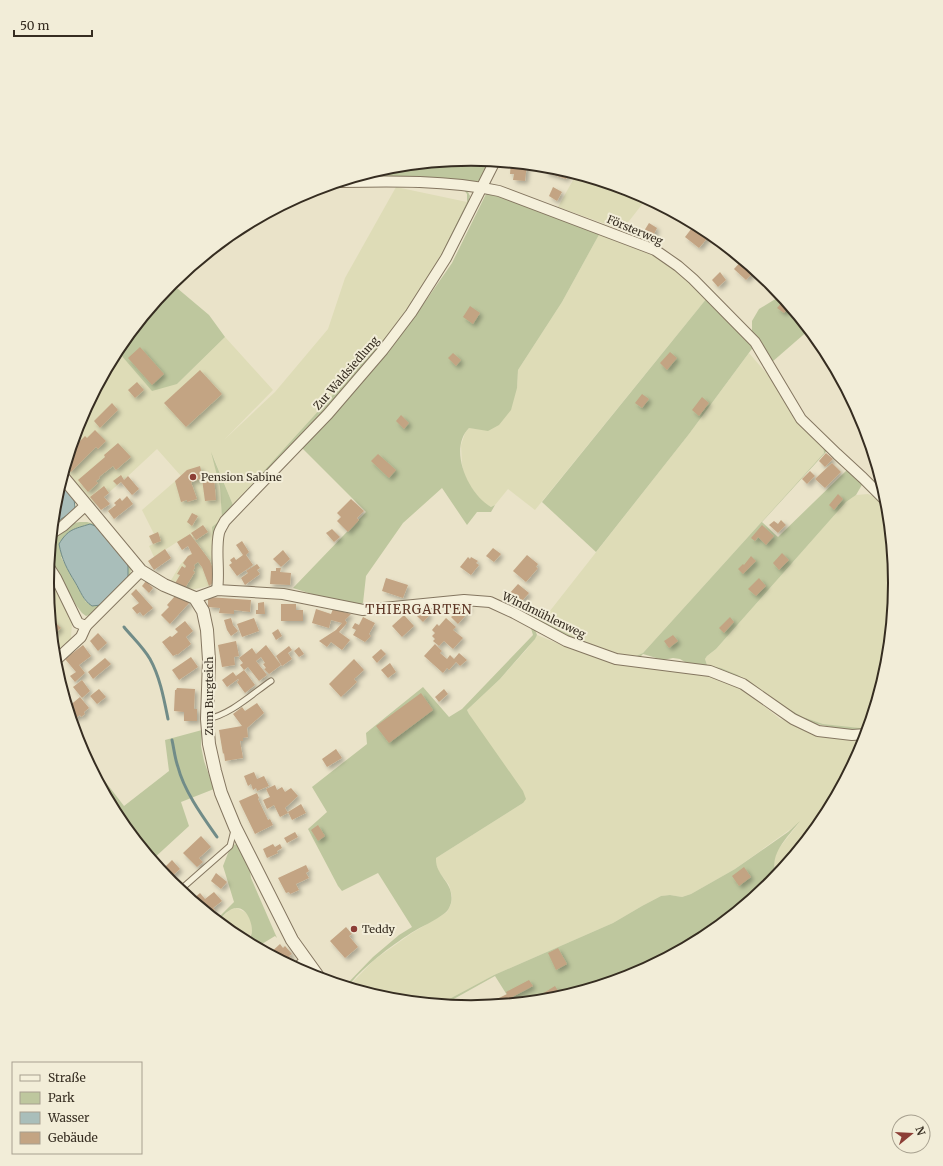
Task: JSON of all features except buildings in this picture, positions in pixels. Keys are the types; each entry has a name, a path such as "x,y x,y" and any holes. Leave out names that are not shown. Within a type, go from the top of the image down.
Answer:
{"street":[{"name":"Zur Waldsiedlung","path":"217,590 219,581 218,541 225,521 328,414 383,350 411,313 446,258 492,166"},
{"name":"Försterweg","path":"356,182 437,182 482,187 500,191 625,237 655,250 694,279 742,327 755,342 801,419 879,494"},
{"path":"67,482 141,571 164,585 195,598"},
{"path":"58,530 86,505"},
{"path":"61,655 81,637 86,626 141,571"},
{"path":"54,575 78,623 86,626"},
{"name":"Windmühlenweg","path":"195,598 217,590 283,594 363,610 457,601 490,602 566,641 616,659 710,671 743,684 793,719 818,731 852,735 860,734"},
{"name":"Zum Burgteich","path":"195,598 203,611 207,630 209,660 206,719 209,744 214,770 226,808 292,940 313,969"}],"lane":[{"path":"206,719 218,717 230,710 271,681"},
{"path":"184,886 230,846 235,827"},
{"path":"299,963 304,958"}],"shaded area":[{"path":"574,179 606,188 643,203 622,230 558,207"},
{"path":"396,187 467,202 440,257 391,331 233,505 213,456 220,487 222,519 216,581 209,586 186,591 170,582 180,565 188,556 199,548 177,542 154,557 149,546 153,544 149,536 154,534 142,510 181,476 157,449 94,505 69,473 76,449 97,398 121,356 177,384 225,337 273,390 224,440 275,392 328,329 345,278"},
{"path":"601,231 656,255 672,266 707,298 535,510 508,489 495,505 491,507 483,503 470,486 464,474 461,445 465,433 469,428 478,429 517,388 518,370 562,302"},
{"path":"749,353 774,382 823,447 824,453 643,653 634,657 616,654 593,647 542,621 689,434"},
{"path":"868,494 877,498 881,503 888,556 889,583 888,610 881,664 875,691 862,729 823,724 803,717 785,707 738,675 721,668 707,665 705,659 716,649 846,502 856,495"},
{"path":"54,582 72,623 71,638 66,646 60,651 55,610"},
{"path":"537,635 569,648 624,665 698,674 718,678 733,684 749,694 780,719 859,737 846,768 819,815 803,837 775,869 774,862 776,852 799,823 735,869 691,894 682,897 670,895 661,896 613,923 494,975 447,1000 417,997 352,983 374,960 412,933 447,912 451,904 452,896 449,885 439,872 436,864 436,858 523,803 467,710 500,679 527,649"},
{"path":"236,908 248,914 251,921 252,932 250,936 222,917 230,910"}],"green space":[{"path":"444,166 488,166 481,180 474,182 421,177 382,177 417,169"},
{"path":"464,190 467,190 470,196 469,200 443,255 411,305 371,359 223,521 216,581 212,527 222,519 220,487 211,452 233,505 391,331 405,312 440,257 467,202 467,194"},
{"path":"486,194 513,199 601,231 562,302 518,370 517,388 511,410 499,425 488,431 469,428 463,437 460,447 461,459 468,482 483,501 491,507 495,505 491,512 477,512 467,525 442,488 403,523 366,576 363,603 358,606 323,599 293,588 366,512 302,448 363,380 411,322 452,263"},
{"path":"176,288 209,315 225,337 177,384 152,391 121,355 140,329"},
{"path":"707,298 754,346 689,434 596,552 542,502"},
{"path":"776,298 806,333 772,362 752,334 752,321 759,309"},
{"path":"823,446 828,449 826,452 762,522 778,537 848,469 863,483 856,495 846,502 716,649 705,659 707,665 721,668 738,675 785,707 803,717 823,724 863,728 862,731 853,731 811,723 794,716 754,688 690,665 680,659 673,658 663,660 643,654 638,659 596,650 534,621 525,612 593,647 616,654 634,657 643,653 824,453"},
{"path":"87,522 94,524 131,568 130,577 123,588 61,557 86,602 101,605 93,614 86,616 76,605 55,568 58,533 69,524"},
{"path":"530,625 535,629 537,635 535,639 500,679 467,710 523,791 526,799 523,803 436,858 438,870 450,890 451,903 447,911 437,919 415,930 395,944 368,965 351,982 349,982 373,957 399,935 412,927 378,873 342,891 338,886 308,829 327,812 312,787 367,744 366,733 423,687 449,717 462,709 533,635"},
{"path":"202,730 201,746 204,761 214,789 181,802 189,826 156,856 124,815 102,778 124,806 169,771 165,740"},
{"path":"800,821 780,847 775,861 775,869 747,897 703,930 680,945 656,957 631,969 580,986 526,997 509,999 495,976 452,1000 447,1000 494,975 613,923 661,896 670,895 682,897 691,894 735,869 788,832"},
{"path":"237,844 247,860 251,878 277,938 275,936 262,944 250,937 252,934 251,922 244,911 237,908 232,909 222,917 220,916 234,902 223,866 230,848"}],"water":[{"path":"65,488 74,499 75,508 59,520"},
{"path":"90,524 98,527 125,556 128,566 128,578 101,605 92,606 84,598 67,568 59,544 65,535 72,530"}],"waterway":[{"path":"124,627 150,659 161,688 168,719"},
{"path":"172,740 177,764 185,785 194,804 217,837"}],"place":[{"name":"Pension Sabine","path":"193,477"},
{"name":"Teddy","path":"354,929"}],"district":[{"name":"THIERGARTEN","path":"419,609"}]}
